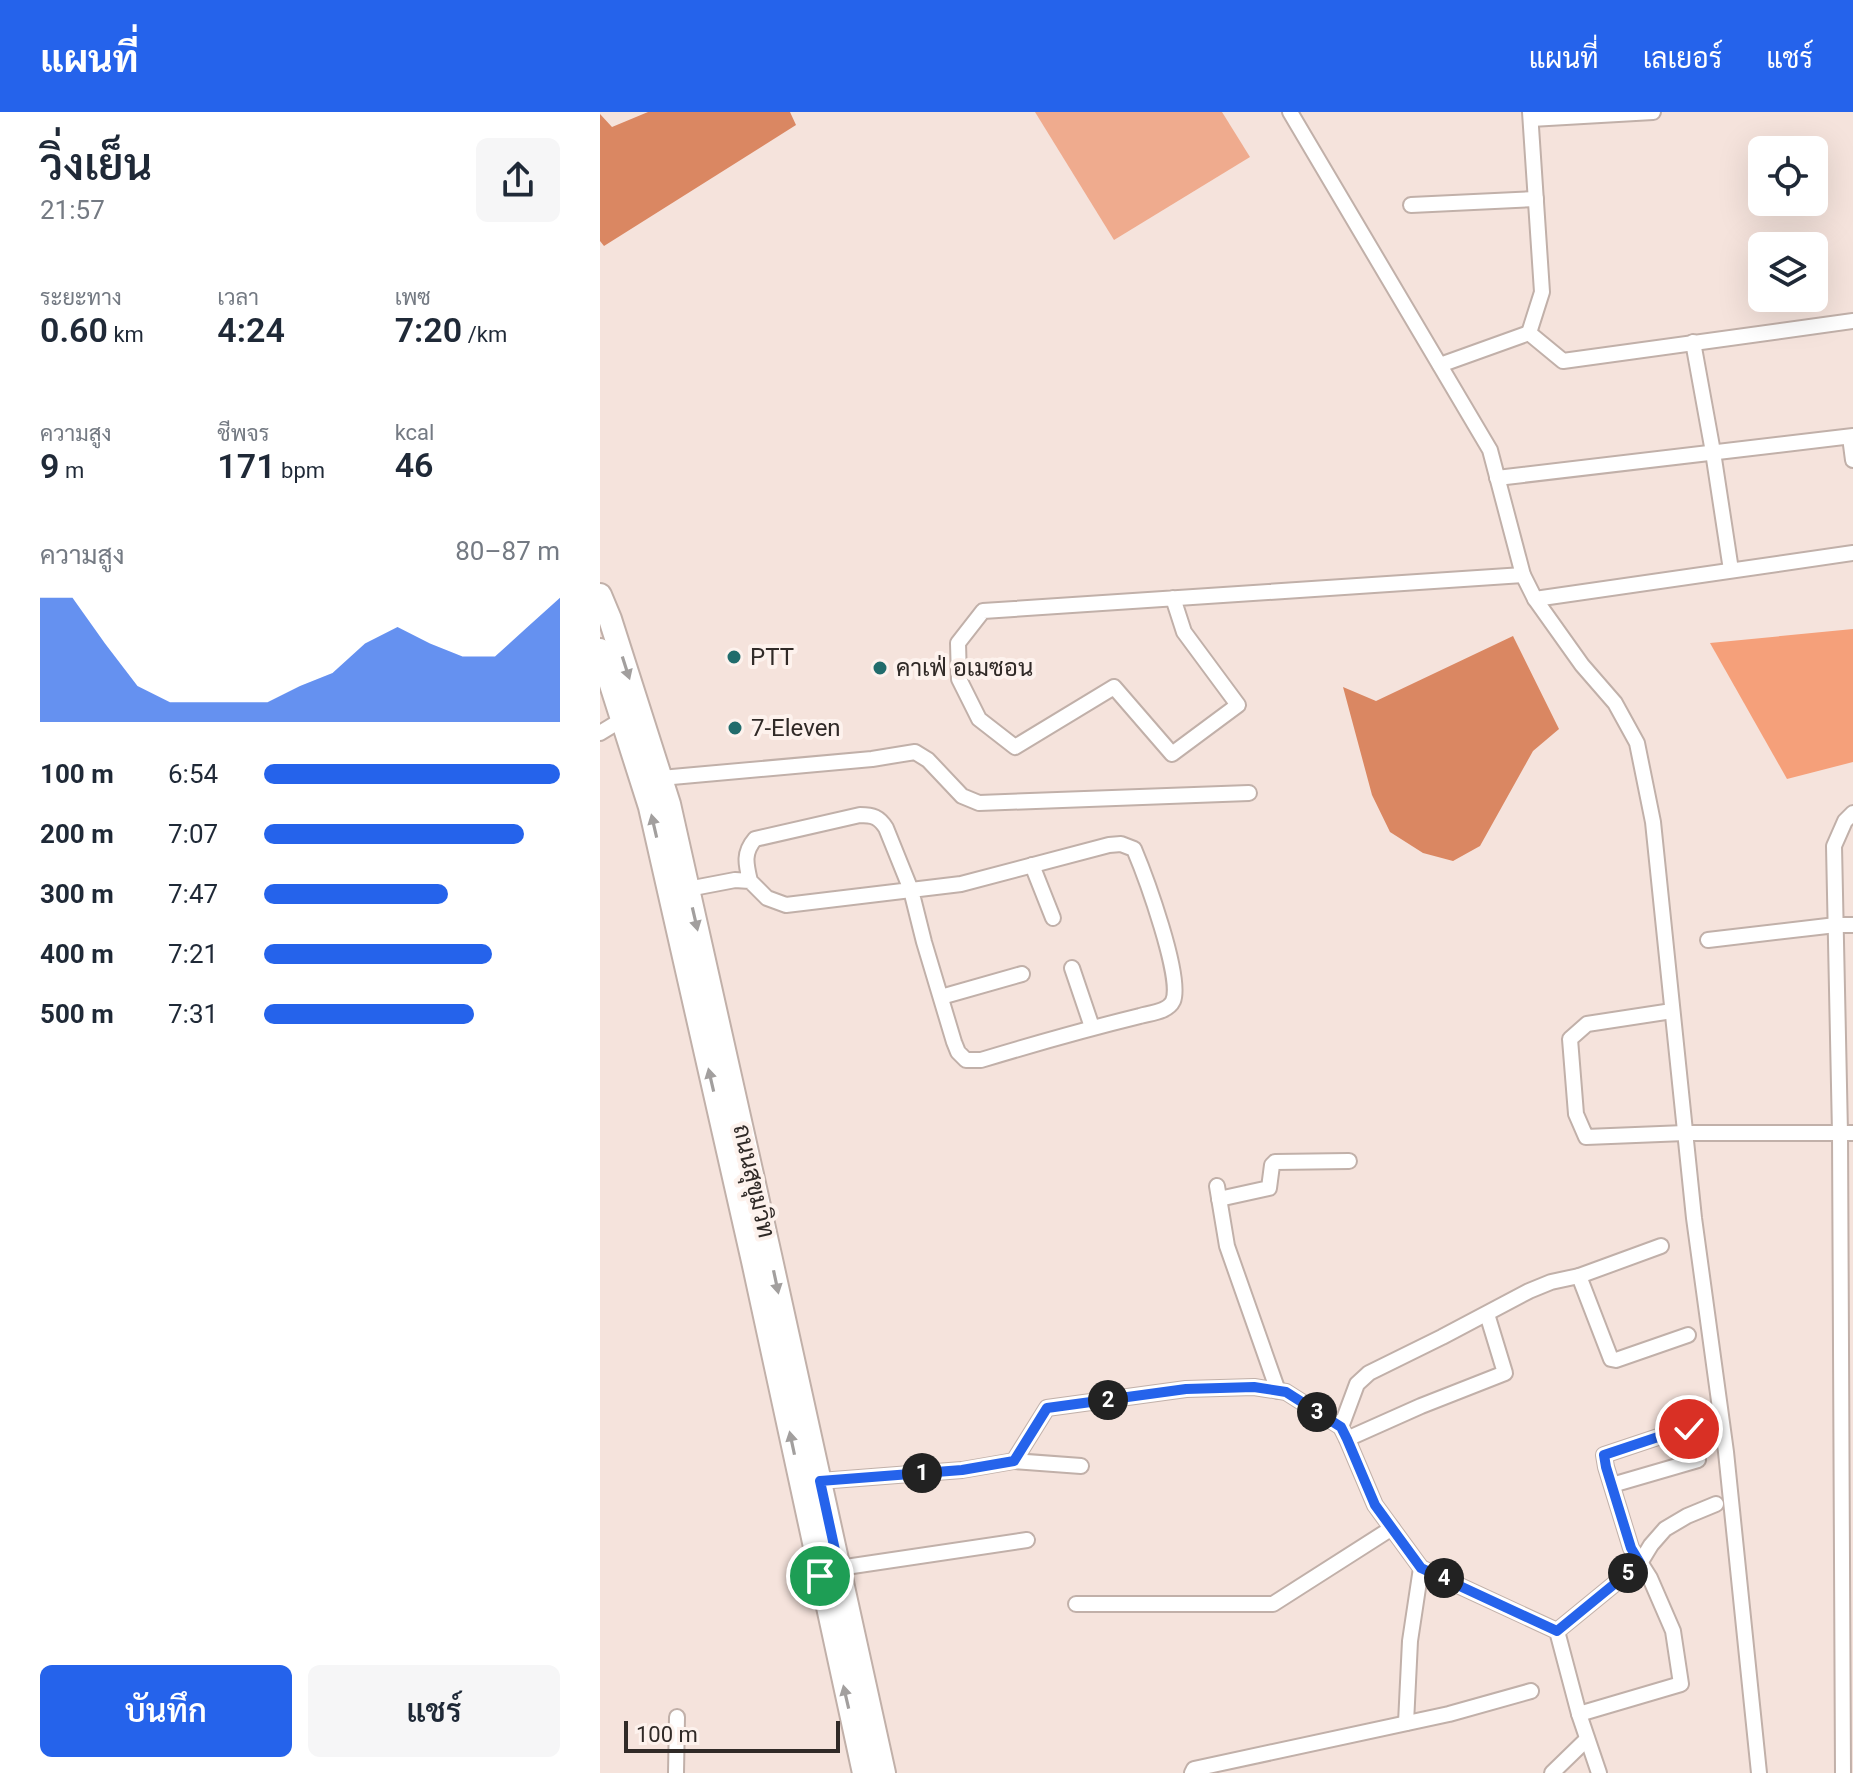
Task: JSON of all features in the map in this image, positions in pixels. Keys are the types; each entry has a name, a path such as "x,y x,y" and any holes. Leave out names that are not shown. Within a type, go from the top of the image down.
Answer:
{"main road":[{"name":"ถนนสุขุมวิท","path":"600,595 669,804 820,1481 864,1773"},
{"name":"ถนนสุขุมวิท","path":"600,650 650,807 753,1261 884,1773"}],"street":[{"path":"1291,112 1490,450 1523,575 1535,599 1582,665 1615,703 1637,743 1653,822 1694,1218 1726,1452 1759,1773"},
{"path":"1529,333 1542,292 1531,115 1653,112"},
{"path":"1411,205 1536,199"},
{"path":"1529,333 1563,361 1853,321"},
{"path":"1440,365 1529,333"},
{"path":"1693,342 1731,570"},
{"path":"1497,478 1852,436 1853,460"},
{"path":"1535,599 1853,553"},
{"path":"1173,598 1184,632 1238,705 1172,754 1114,687 1015,747 979,719 959,679 958,643 983,611 1173,598 1523,575"},
{"path":"600,733 623,719"},
{"path":"661,778 872,759 915,752 928,760 962,796 979,803 1249,793"},
{"path":"1843,1773 1848,1729 1845,1026 1836,925 1834,846 1845,821 1853,813"},
{"path":"911,890 786,905 767,898 750,881 746,853 755,839 860,815 872,815 881,820 911,890 958,1052 966,1060 981,1060 1159,1011 1170,1006 1174,999 1163,929 1134,849 1121,844 1109,845 961,884 911,890"},
{"path":"1032,865 1053,918"},
{"path":"688,889 735,880 750,881"},
{"path":"1708,940 1853,925"},
{"path":"1072,968 1092,1027"},
{"path":"941,997 1022,974"},
{"path":"1672,1011 1587,1024 1570,1039 1576,1114 1586,1137 1685,1133 1846,1133"},
{"path":"1278,1391 1227,1246 1218,1193 1269,1188 1275,1162 1349,1161"},
{"path":"1344,1433 1357,1384 1369,1373 1551,1282 1579,1276 1661,1246"},
{"path":"1579,1276 1611,1359 1616,1360 1688,1335"},
{"path":"1344,1433 1505,1373 1487,1314"},
{"path":"1014,1461 1047,1408 1186,1389 1254,1387 1286,1392 1344,1433 1375,1505 1421,1568 1557,1631"},
{"path":"1579,1714 1681,1684 1673,1631 1650,1578 1631,1548 1604,1460 1606,1454 1689,1429 1698,1460 1612,1485"},
{"path":"820,1481 962,1470 1014,1461 1081,1466"},
{"path":"1557,1631 1640,1563 1665,1529 1716,1504"},
{"path":"1076,1604 1273,1604 1392,1528"},
{"path":"832,1566 1027,1540"},
{"path":"1406,1723 1410,1641 1421,1568"},
{"path":"1557,1631 1579,1714 1599,1773"},
{"path":"1192,1773 1194,1769 1449,1714 1531,1691"},
{"path":"676,1773 677,1717"},
{"path":"1552,1773 1587,1739"}],"shaded area":[{"path":"648,112 790,112 796,125 604,246 600,241 600,114 612,127"},
{"path":"1035,112 1222,112 1250,157 1114,240"},
{"path":"1853,629 1853,762 1787,779 1710,643"},
{"path":"1513,636 1559,729 1533,751 1480,846 1453,861 1423,853 1390,832 1372,795 1343,687 1376,701"}],"place":[{"name":"PTT","path":"734,657"},
{"name":"คาเฟ่ อเมซอน","path":"880,668"},
{"name":"7-Eleven","path":"735,728"}],"route":[{"path":"820,1576 819,1567 838,1564 820,1481 962,1470 1014,1461 1047,1408 1186,1389 1254,1387 1286,1392 1341,1427 1375,1505 1421,1568 1557,1631 1640,1563 1631,1548 1604,1455 1689,1429"}]}
